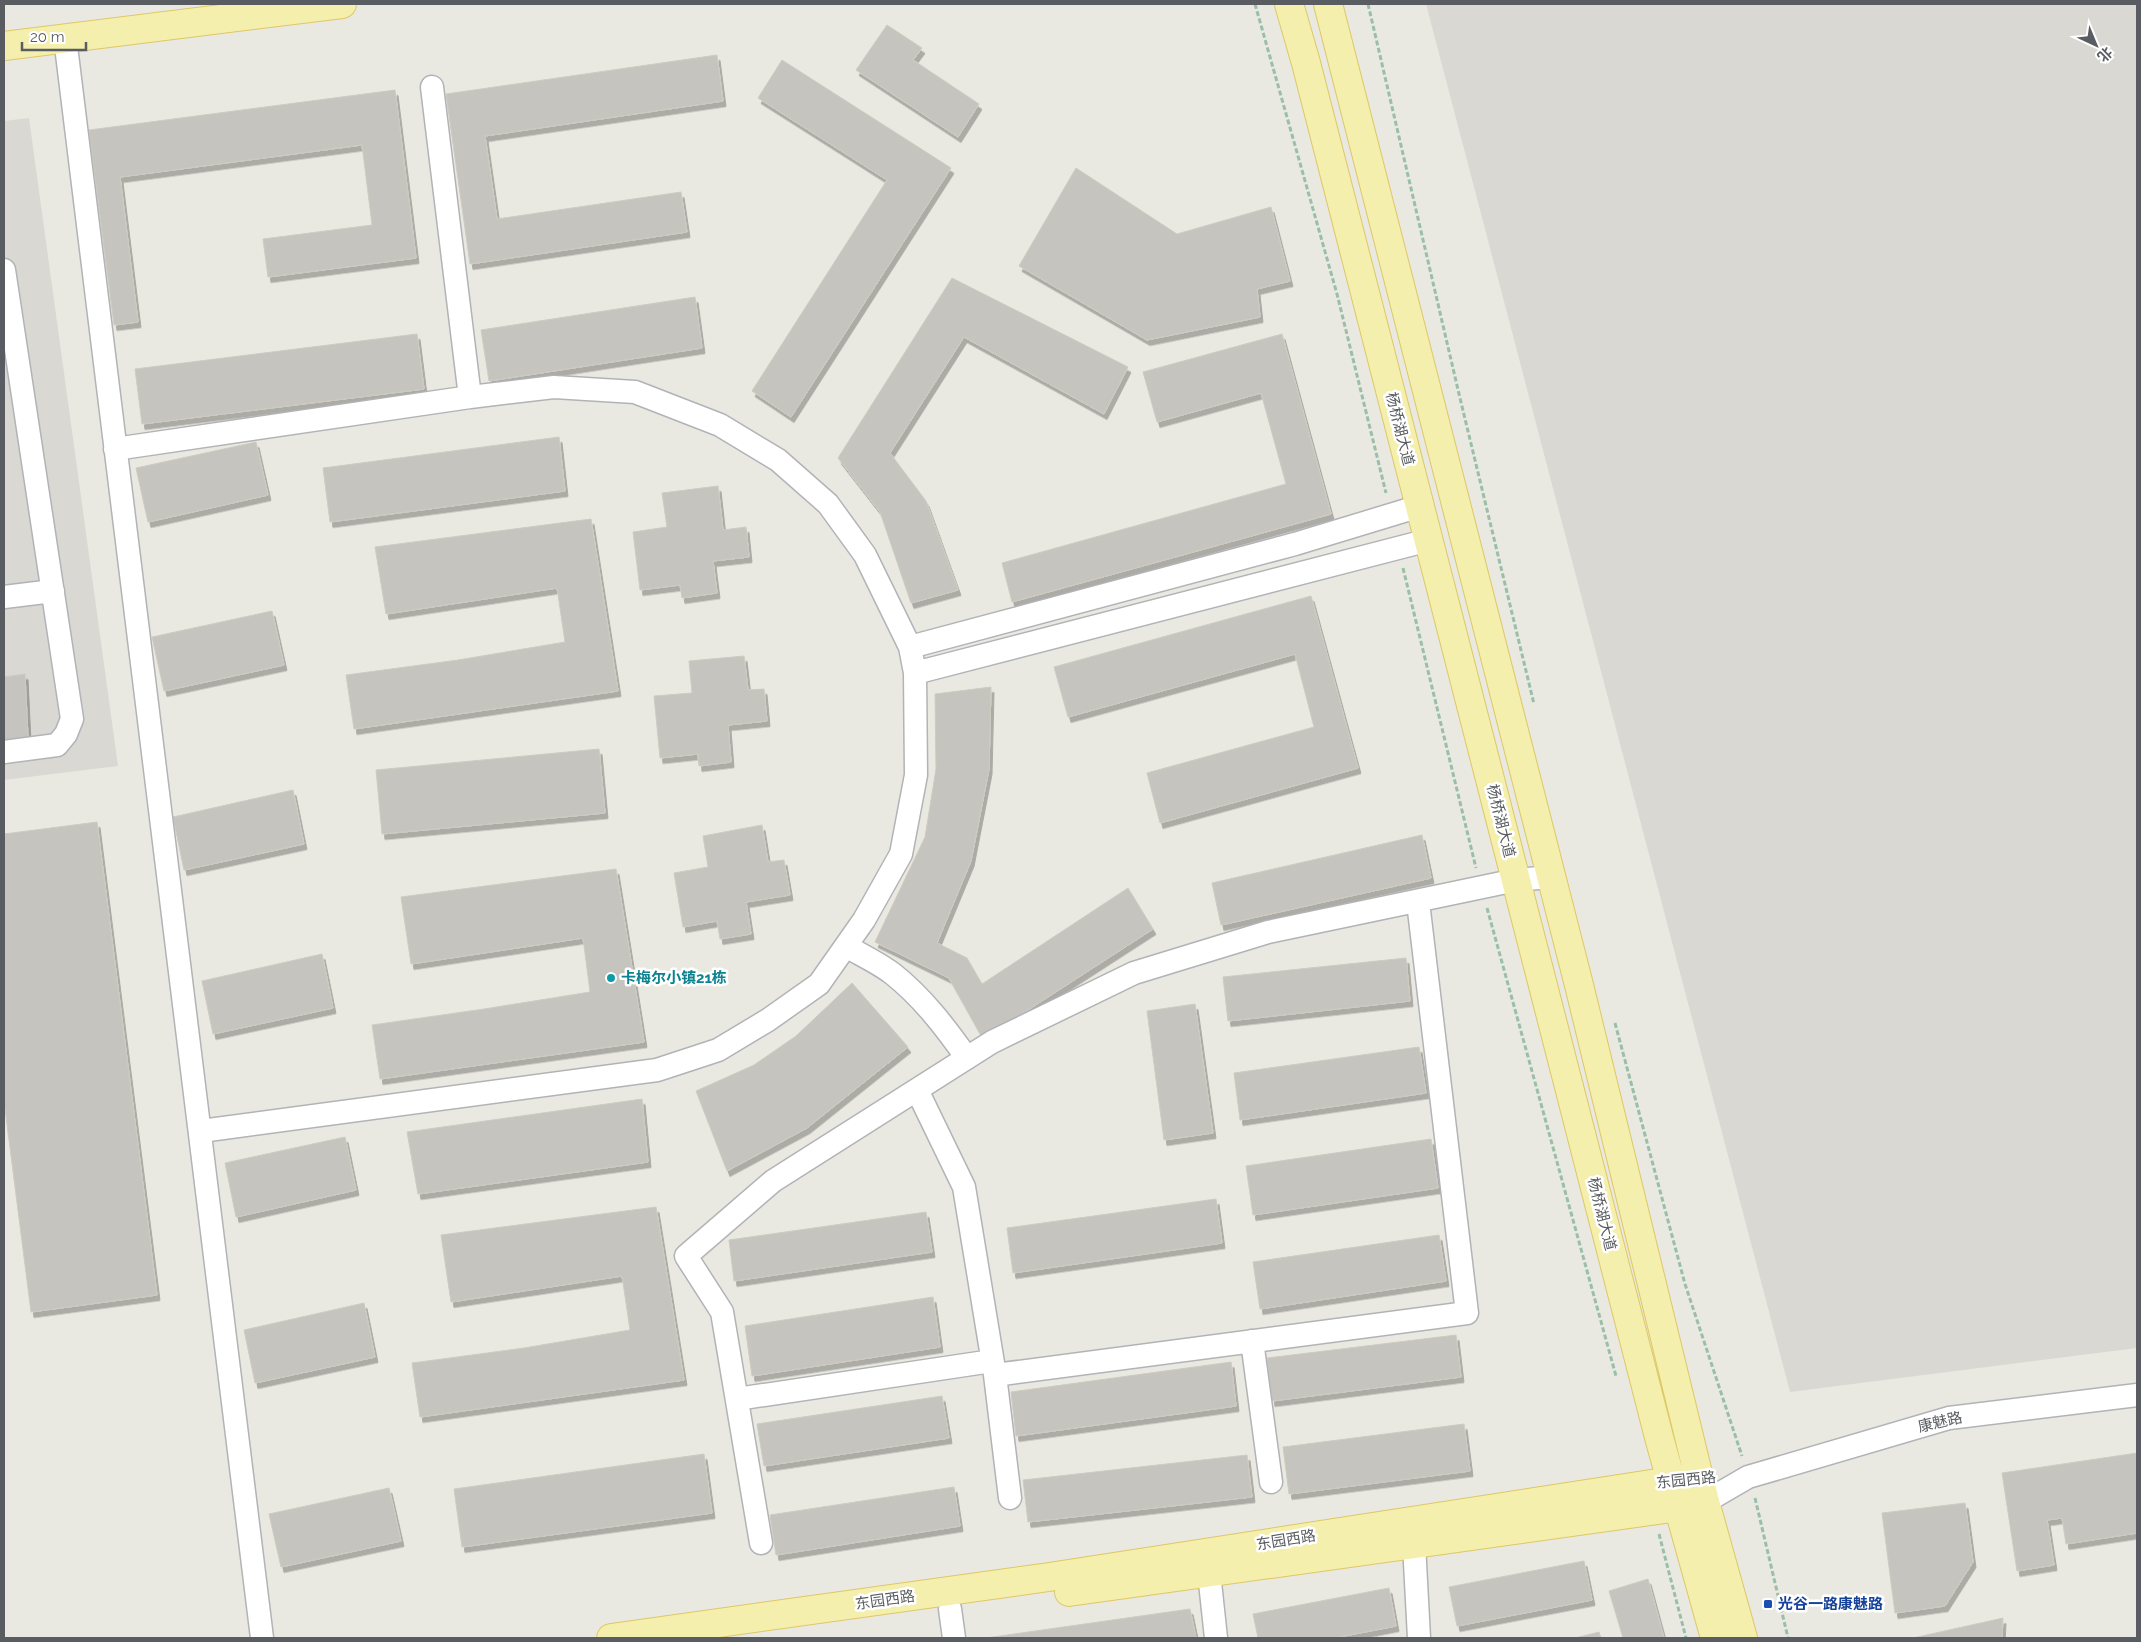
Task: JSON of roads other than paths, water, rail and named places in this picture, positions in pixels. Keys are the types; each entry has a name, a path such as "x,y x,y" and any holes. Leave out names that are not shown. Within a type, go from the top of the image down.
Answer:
{"main road":[{"path":"4,46 342,4"},
{"name":"杨桥湖大道","path":"1289,4 1306,63 1660,1441 1672,1480 1694,1495 1743,1638"},
{"name":"杨桥湖大道","path":"1328,4 1551,877 1694,1495 1716,1638"},
{"name":"东园西路","path":"611,1638 1049,1576 1672,1480"},
{"name":"东园西路","path":"741,1638 1652,1511 1694,1495"}],"street":[{"path":"65,38 262,1638"},
{"path":"432,87 470,397"},
{"path":"4,270 72,719 66,734 57,745 4,752"},
{"path":"115,449 470,397 554,388 635,392 720,425 778,460 828,504 865,555 910,648 915,674 916,775 901,854 864,920 819,984 768,1020 718,1050 657,1070 201,1131"},
{"path":"910,648 1295,544 1420,506"},
{"path":"915,674 1428,540"},
{"path":"4,597 53,591"},
{"path":"761,1543 722,1312 686,1256 773,1181 992,1042 1134,973 1268,932 1482,889 1516,880 1551,877"},
{"path":"737,1399 994,1368 1252,1341 1467,1312 1418,902"},
{"path":"846,946 892,973 935,1014 948,1029 967,1058"},
{"path":"917,1090 964,1187 994,1368 1010,1498"},
{"path":"1252,1341 1271,1482"},
{"name":"康魅路","path":"1748,1477 1949,1418 2137,1395"},
{"name":"东园西路","path":"1694,1495 1748,1477"},
{"path":"1414,1544 1419,1638"},
{"path":"1209,1573 1216,1638"},
{"path":"950,1609 954,1638"}],"place":[{"name":"卡梅尔小镇21栋","path":"611,978"},
{"name":"光谷一路康魅路","path":"1768,1604"}]}
